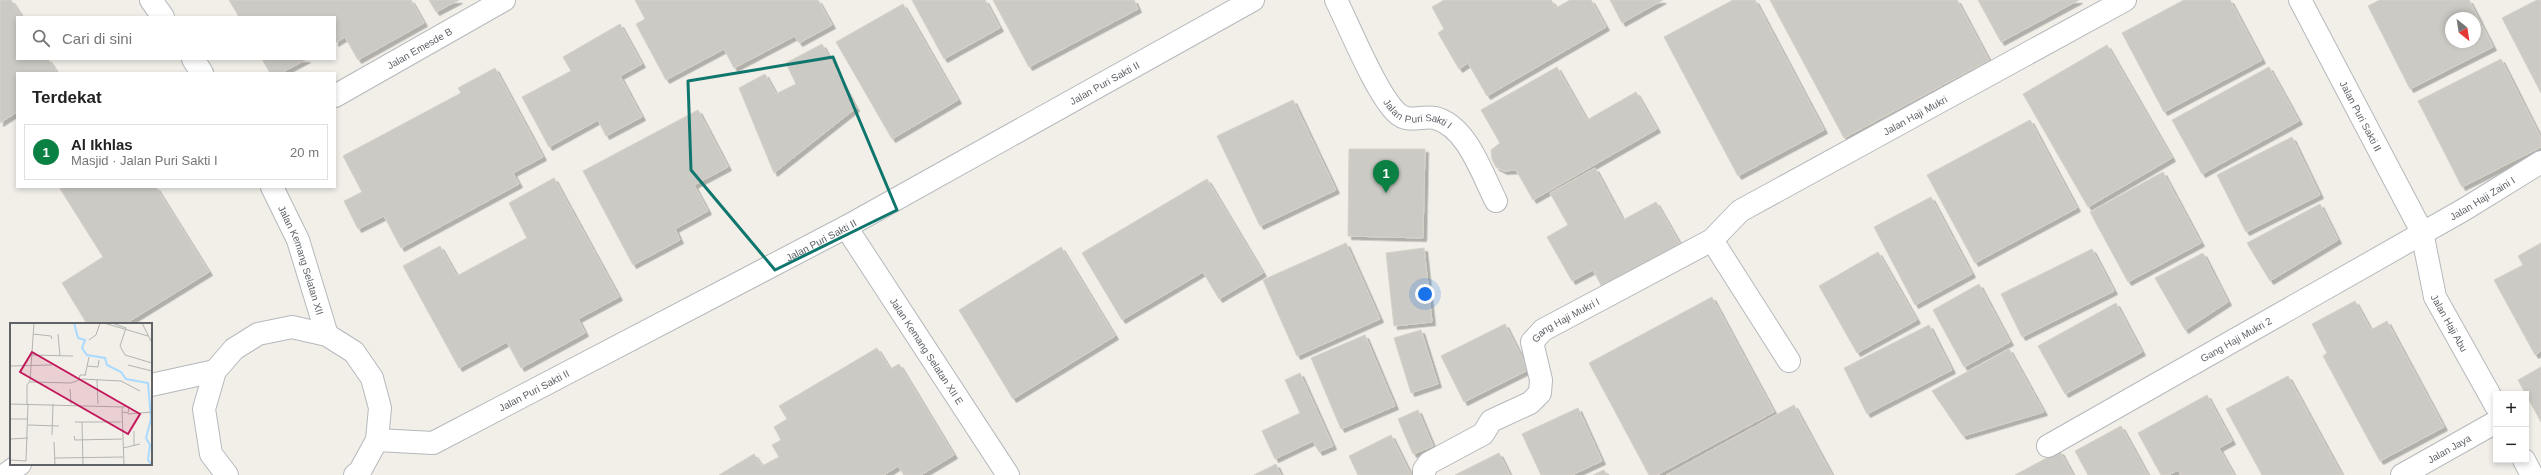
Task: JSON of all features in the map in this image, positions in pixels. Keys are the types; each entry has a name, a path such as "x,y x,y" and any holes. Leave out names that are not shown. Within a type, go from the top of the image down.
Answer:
{"street":[{"path":"151,0 162,16"},
{"name":"Jalan Emesde B","path":"336,95 504,0"},
{"name":"Jalan Puri Sakti II","path":"377,440 432,443 846,227 1252,0"},
{"name":"Jalan Puri Sakti I","path":"1336,0 1378,85 1397,113 1411,120 1434,118 1457,130 1496,202"},
{"name":"Jalan Haji Mukri","path":"1712,240 1740,211 2125,0"},
{"name":"Jalan Puri Sakti II","path":"2300,0 2422,232"},
{"path":"193,60 201,72"},
{"name":"Jalan Haji Zaini I","path":"2422,232 2541,162"},
{"name":"Jalan Kemang Selatan XII","path":"272,188 298,240 327,335"},
{"name":"Jalan Kemang Selatan XII E","path":"846,227 1008,475"},
{"name":"Jalan Haji Abu","path":"2422,232 2435,298 2493,401"},
{"name":"Gang Haji Mukri 2","path":"2048,446 2422,232"},
{"path":"1712,240 1789,361"},
{"name":"Gang Haji Mukri I","path":"1424,475 1424,470 1429,463 1483,434 1491,421 1530,403 1540,393 1541,380 1532,342 1543,330 1712,240"},
{"path":"227,475 211,454 204,409 216,371 234,349 258,334 292,327 327,335 354,352 372,378 380,408 377,440 360,471 355,475"},
{"path":"152,385 216,371"},
{"name":"Jalan Jaya","path":"2402,475 2493,424"},
{"path":"2526,463 2532,475"},
{"path":"5,475 19,465"}],"highlighted area":[{"path":"833,57 897,210 775,270 691,170 688,81"}],"building":[{"path":"0,0 11,0 21,16 16,16 16,60 49,60 56,72 16,72 16,113 0,123"},
{"path":"229,0 411,0 424,23 358,60 345,37 336,42 336,16 238,16"},
{"path":"429,0 459,0 436,12"},
{"path":"635,0 818,0 832,25 799,43 795,36 734,68 724,49 666,80 636,24 645,19"},
{"path":"912,0 985,0 1000,28 944,59"},
{"path":"993,0 1134,0 1138,9 1029,67"},
{"path":"1444,0 1551,0 1556,8 1570,0 1591,0 1606,27 1487,96 1468,63 1459,69 1438,33 1444,29 1432,7"},
{"path":"1610,0 1663,0 1622,23"},
{"path":"1733,0 1755,0 1824,130 1738,176 1664,37"},
{"path":"1770,0 1957,0 1989,60 1844,138"},
{"path":"1978,0 2079,0 2001,42"},
{"path":"2184,0 2230,0 2262,60 2164,112 2122,33"},
{"path":"2380,0 2469,0 2475,12 2445,12 2445,48 2481,48 2481,24 2493,47 2410,89 2368,6"},
{"path":"2537,0 2541,0 2541,93 2502,18"},
{"path":"903,4 958,100 892,139 836,42"},
{"path":"620,24 642,64 620,76 642,117 606,136 598,120 549,147 522,97 571,71 563,57"},
{"path":"822,44 856,108 774,173 739,88 765,74 776,94 796,84 786,63"},
{"path":"2107,45 2172,158 2088,207 2023,94"},
{"path":"2501,59 2541,138 2541,147 2462,187 2418,101"},
{"path":"263,60 305,60 283,72 269,72"},
{"path":"1557,67 1587,120 1636,92 1657,129 1533,200 1516,170 1504,171 1496,167 1492,159 1491,150 1500,143 1481,110"},
{"path":"2269,67 2299,121 2202,174 2172,120"},
{"path":"495,68 543,157 513,173 519,184 401,248 384,216 358,229 344,201 362,192 343,156 461,93 458,88"},
{"path":"1293,100 1336,190 1260,226 1217,136"},
{"path":"698,110 728,167 694,185 708,211 675,229 680,240 633,265 583,171"},
{"path":"2030,120 2077,208 1975,263 1927,175"},
{"path":"2292,137 2320,195 2246,232 2217,175"},
{"path":"1349,149 1425,149 1423,238 1348,236"},
{"path":"1595,168 1623,220 1656,202 1680,244 1602,287 1593,270 1572,281 1547,237 1568,225 1550,193"},
{"path":"2163,172 2201,243 2128,282 2090,212"},
{"path":"554,178 619,297 578,319 585,333 521,368 507,342 459,368 403,266 440,246 457,276 527,238 509,203"},
{"path":"1207,179 1263,273 1219,299 1203,272 1122,320 1082,253"},
{"path":"60,188 157,188 209,272 127,323 86,323 62,283 103,257"},
{"path":"1931,197 1972,274 1915,305 1874,227"},
{"path":"2320,204 2338,240 2270,281 2247,243"},
{"path":"1346,243 1380,319 1297,356 1263,280"},
{"path":"2541,243 2541,351 2535,355 2494,280 2523,265 2518,256"},
{"path":"1061,247 1115,336 1013,399 959,310"},
{"path":"1424,248 1432,322 1394,326 1386,253"},
{"path":"2092,249 2114,291 2022,337 2001,294"},
{"path":"1878,252 1917,320 1857,353 1819,286"},
{"path":"2203,253 2228,302 2185,330 2155,278"},
{"path":"1979,284 2010,342 1964,367 1933,310"},
{"path":"1712,297 1774,412 1657,475 1649,475 1589,363"},
{"path":"2355,301 2371,330 2387,321 2444,427 2380,461 2323,356 2327,353 2312,324"},
{"path":"2116,303 2142,352 2065,394 2038,346"},
{"path":"1505,324 1528,370 1464,402 1441,356"},
{"path":"1929,325 1952,370 1867,414 1844,368"},
{"path":"1421,330 1438,384 1411,393 1394,338"},
{"path":"1365,335 1395,406 1341,429 1311,358"},
{"path":"877,348 890,369 899,364 954,455 921,475 904,475 898,466 884,475 719,475 754,454 762,466 779,457 772,445 781,440 774,427 787,419 779,406"},
{"path":"2009,349 2044,412 1963,436 1932,391"},
{"path":"2541,367 2541,422 2529,400 2529,391 2524,391 2518,380"},
{"path":"1300,373 1333,446 1319,452 1313,441 1275,459 1262,431 1300,413 1285,380"},
{"path":"2288,376 2342,475 2262,475 2226,409"},
{"path":"2207,395 2232,441 2219,448 2234,475 2181,475 2178,470 2168,475 2161,475 2138,433"},
{"path":"1794,405 1832,475 1666,475"},
{"path":"1578,408 1602,461 1572,475 1541,475 1522,434"},
{"path":"1418,410 1433,446 1413,454 1398,419"},
{"path":"2121,426 2148,475 2088,475 2075,451"},
{"path":"1391,435 1411,475 1358,475 1349,456"},
{"path":"2060,451 2073,475 2015,475"},
{"path":"1499,453 1510,475 1455,475"},
{"path":"1276,464 1281,475 1254,475"},
{"path":"1604,470 1607,475 1593,475"}],"place":[{"name":"Al Ikhlas","path":"1386,193"}]}
